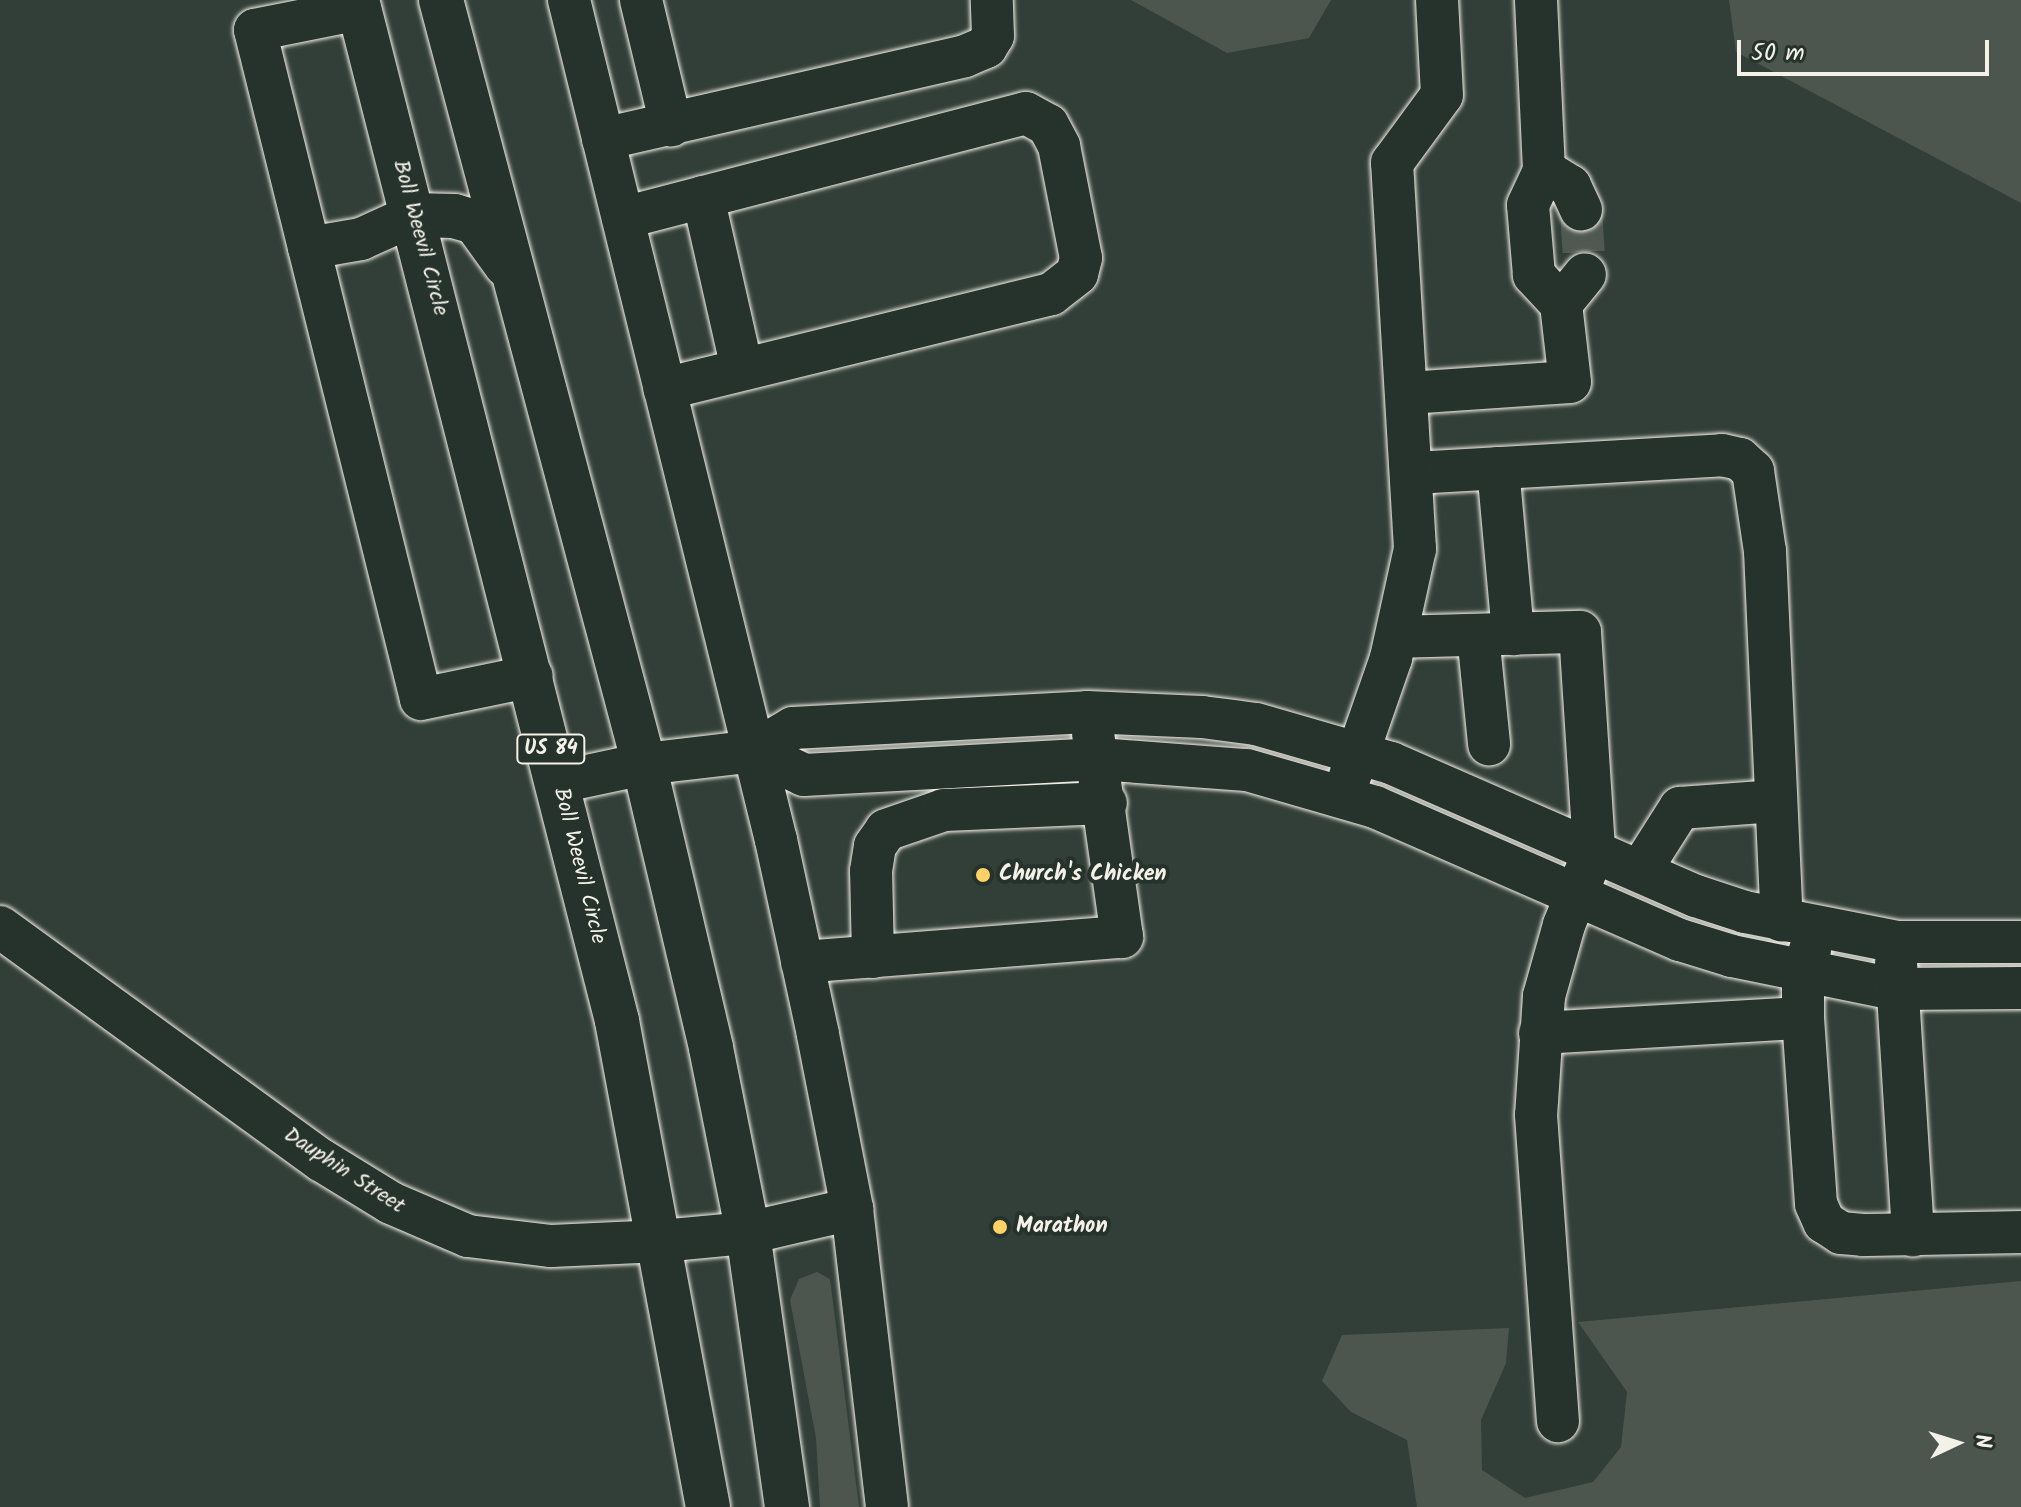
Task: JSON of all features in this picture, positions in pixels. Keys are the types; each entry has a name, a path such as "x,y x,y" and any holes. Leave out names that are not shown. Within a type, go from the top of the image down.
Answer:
{"highway":[{"path":"441,0 644,764 748,1233 787,1507"},
{"name":"Boll Weevil Circle","path":"358,4 559,782 617,1021 661,1241 708,1507"},
{"path":"414,215 454,216 475,222 514,277"}],"street":[{"path":"569,0 754,751 802,962 852,1209 887,1507"},
{"path":"641,0 671,125"},
{"path":"603,139 965,56 986,47 993,36 992,0"},
{"path":"1343,797 1397,637 1415,549 1414,473 1392,163 1442,95 1437,0"},
{"path":"1408,393 1570,382 1573,289 1534,275 1528,205 1544,170 1536,0"},
{"path":"358,4 255,30 421,699 532,676"},
{"path":"623,218 1026,113 1048,125 1059,146 1081,258 1077,274 1051,294 665,389"},
{"path":"1544,170 1570,186 1581,210"},
{"path":"703,197 742,368"},
{"path":"309,248 361,239 414,215"},
{"path":"361,239 385,246 433,289"},
{"path":"1414,473 1722,455 1740,459 1753,471 1765,551 1776,801 1799,925 1816,1204 1824,1222 1841,1233 2021,1232"},
{"path":"1489,744 1496,634 1498,468"},
{"path":"1397,637 1580,632 1594,851 1576,895 1544,996 1536,1115 1558,1421"},
{"path":"559,782 644,764 754,751 793,728 1087,712 1256,724 1358,752 1696,896 1799,925 1898,942 2021,942"},
{"path":"802,962 1122,937 1106,803 1087,712"},
{"path":"754,751 804,775 1099,759 1247,770 1343,797 1680,940 1803,974 1894,989 2021,988"},
{"path":"1640,871 1680,808 1776,801"},
{"path":"873,957 871,871 875,846 886,830 944,810 1106,803"},
{"name":"Dauphin Street","path":"0,927 321,1160 428,1222 510,1244 661,1241 748,1233 852,1209"},
{"path":"1898,942 1894,989 1913,1235"},
{"path":"1540,1033 1803,1018"}],"shaded area":[{"path":"1131,0 1331,0 1309,38 1227,53"},
{"path":"1729,0 2021,0 2021,203 1736,52"},
{"path":"817,1272 830,1279 859,1507 820,1507 816,1438 790,1300 799,1279"},
{"path":"2021,1281 2021,1507 1417,1507 1407,1440 1351,1412 1322,1381 1342,1335 1509,1328 1506,1363 1481,1420 1482,1470 1525,1498 1593,1482 1621,1447 1627,1392 1578,1322"}],"tunnel":[{"path":"1581,210 1585,274"}],"place":[{"name":"Church's Chicken","path":"983,875"},
{"name":"Marathon","path":"1000,1227"}]}
